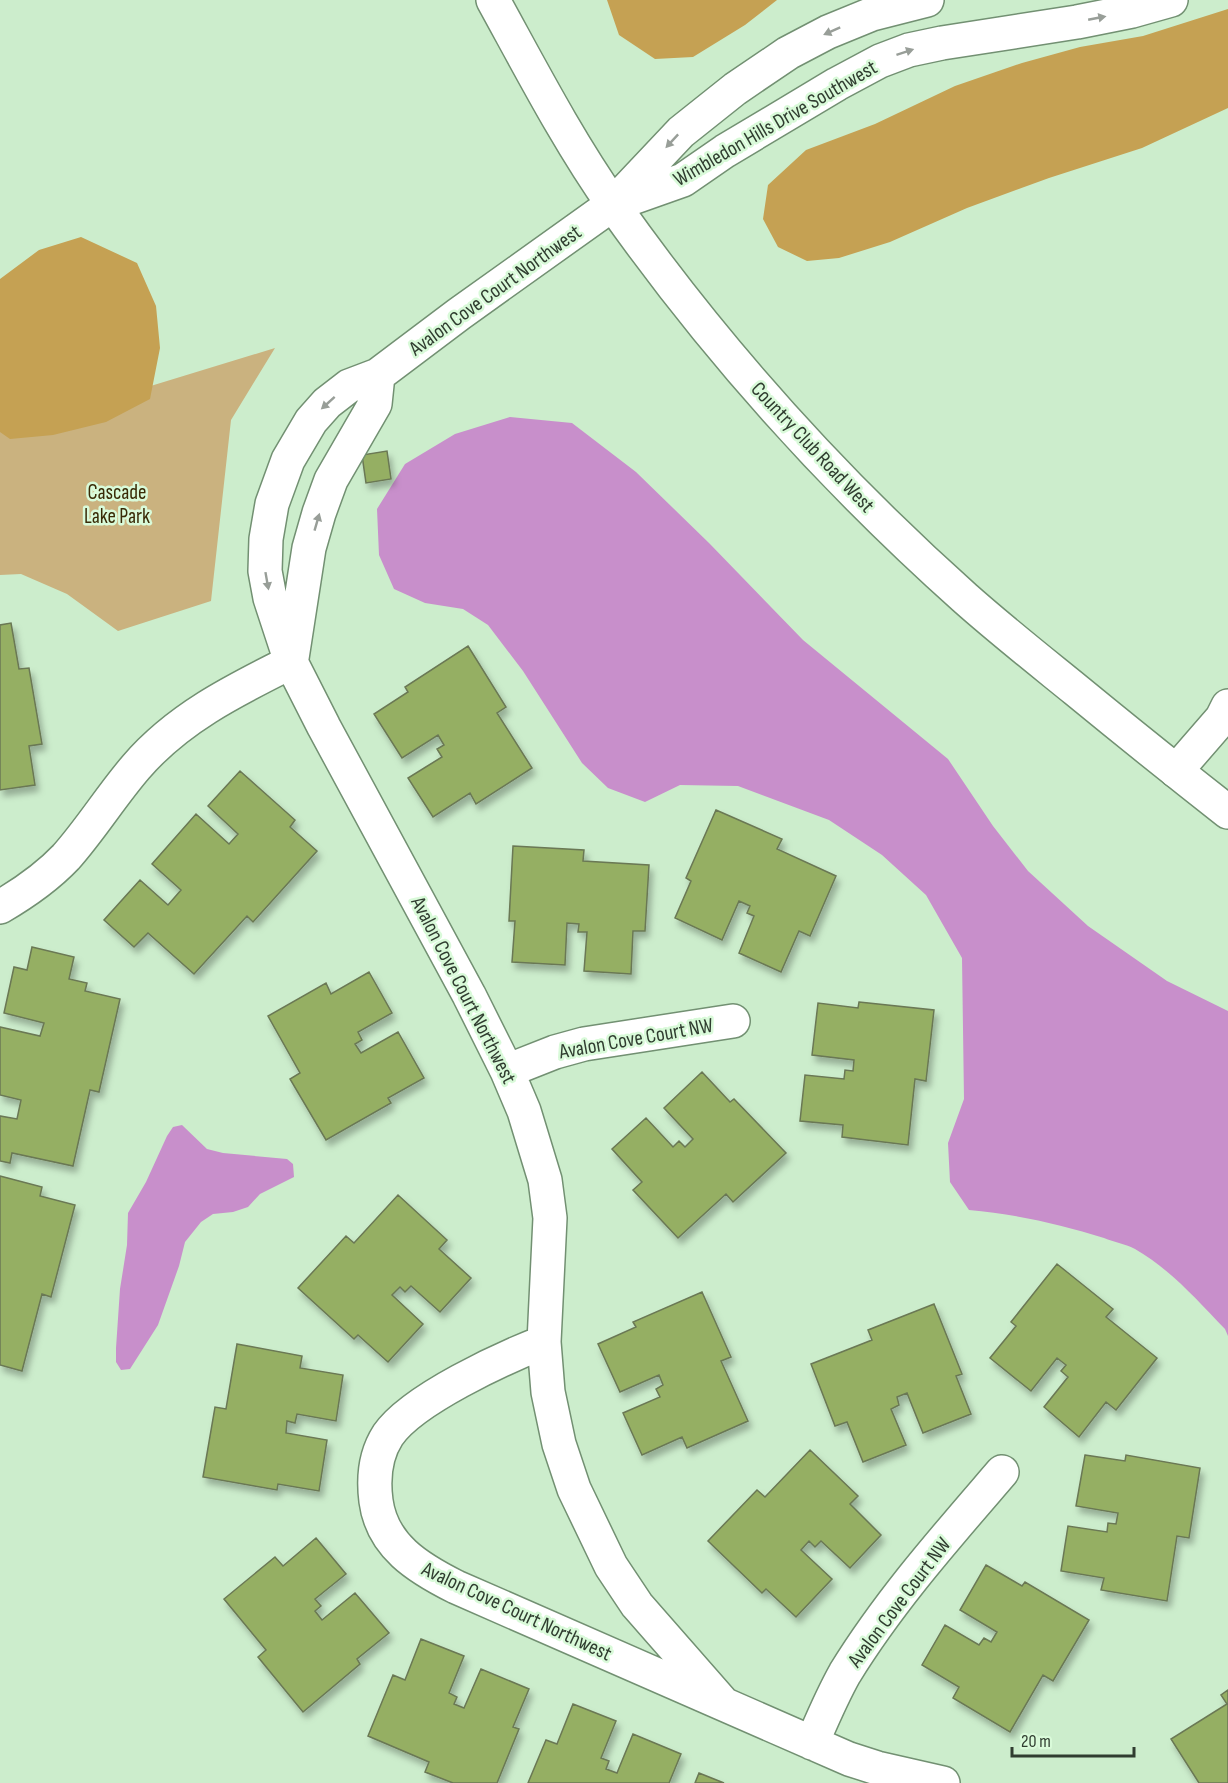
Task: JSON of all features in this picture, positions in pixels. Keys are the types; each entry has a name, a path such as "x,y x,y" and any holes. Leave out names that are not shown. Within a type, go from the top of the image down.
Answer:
{"street":[{"name":"Country Club Road West","path":"492,0 535,78 613,204 675,288 746,375 852,490 966,599 1228,812"},
{"name":"Wimbledon Hills Drive Southwest","path":"613,204 681,132 735,89 788,53 828,32 872,14 927,0"},
{"name":"Wimbledon Hills Drive Southwest","path":"613,204 683,180 725,151 837,84 880,61 909,50 1077,22 1132,11 1171,0"},
{"name":"Avalon Cove Court Northwest","path":"613,204 378,375 349,386 327,403 311,421 288,460 272,504 266,539 265,571 270,598 291,662 324,727 470,994 524,1111 545,1180 549,1209 544,1342 548,1392 559,1444 574,1489 612,1566 637,1605 722,1702"},
{"path":"0,907 44,877 64,858 136,766 170,734 213,702 291,662 309,548 319,513 331,480 375,404 378,375"},
{"path":"1176,771 1222,718 1228,706"},
{"name":"Avalon Cove Court NW","path":"507,1071 555,1052 584,1044 733,1021"},
{"name":"Avalon Cove Court Northwest","path":"544,1342 502,1359 429,1400 404,1418 389,1434 378,1454 373,1483 378,1514 388,1537 406,1557 427,1573 456,1587 812,1743 877,1768 944,1783"},
{"name":"Avalon Cove Court NW","path":"812,1743 828,1705 875,1628 907,1583 1002,1472"}],"green space":[{"name":"Cascade Lake Park","path":"275,348 231,420 211,601 118,631 67,594 21,574 0,575 0,373 20,426"}],"shaded area":[{"path":"607,0 777,0 745,25 693,57 655,59 619,35"},
{"path":"1228,9 1228,108 1142,148 1049,178 967,208 890,242 839,258 807,261 778,247 763,219 768,185 806,150 875,124 955,86 1022,63 1080,47 1143,36"},
{"path":"81,237 137,263 156,306 160,348 150,399 106,422 53,435 10,439 0,432 0,279 39,250"},
{"path":"510,417 572,423 636,472 803,640 948,759 993,826 1028,871 1088,926 1167,981 1228,1011 1228,1336 1225,1329 1183,1286 1148,1257 1131,1247 1054,1224 969,1210 950,1182 948,1143 964,1099 962,958 926,895 882,855 829,820 738,786 680,785 645,802 608,788 582,763 523,671 488,625 463,609 425,603 394,589 379,555 377,509 405,464 455,434"},
{"path":"182,1125 207,1149 223,1153 287,1159 293,1164 294,1177 260,1194 248,1207 233,1212 213,1214 201,1222 185,1242 158,1325 130,1369 121,1370 116,1362 116,1348 120,1289 127,1245 128,1213 146,1182 167,1136 173,1127"}],"building":[{"path":"387,451 391,479 366,483 362,455"},
{"path":"11,623 19,669 29,668 42,744 29,746 35,785 0,790 0,625"},
{"path":"468,646 506,707 497,713 532,768 476,804 470,793 433,817 408,778 442,757 437,749 444,745 438,735 402,758 374,714 408,692 405,687"},
{"path":"240,771 295,820 290,827 317,851 253,922 247,916 194,974 148,933 134,947 104,920 140,880 168,905 181,890 152,864 196,814 229,844 238,834 208,806"},
{"path":"716,810 782,839 777,849 836,876 810,936 799,931 781,972 739,953 754,916 747,913 750,906 739,901 722,940 675,918 691,881 686,878"},
{"path":"513,846 584,850 583,861 649,865 645,931 633,931 631,974 584,971 587,932 578,932 579,924 567,923 565,965 512,962 515,921 509,921"},
{"path":"32,947 74,957 69,979 87,983 85,991 120,999 99,1092 90,1090 73,1166 12,1153 10,1163 0,1161 0,1116 17,1119 21,1100 0,1095 0,1027 40,1036 44,1023 4,1013 14,967 27,970"},
{"path":"369,972 392,1013 358,1032 362,1040 355,1044 361,1053 398,1032 424,1078 388,1098 391,1103 326,1140 290,1079 300,1073 268,1016 326,983 331,994"},
{"path":"859,1002 934,1010 926,1081 915,1079 908,1145 842,1137 843,1125 800,1121 805,1075 844,1079 845,1070 853,1071 854,1060 812,1055 818,1003 858,1008"},
{"path":"702,1072 730,1102 734,1099 786,1153 733,1202 726,1194 678,1238 633,1190 642,1182 612,1149 646,1118 673,1147 679,1141 685,1147 693,1139 664,1108"},
{"path":"0,1176 42,1187 40,1196 75,1205 51,1297 42,1294 22,1371 0,1365"},
{"path":"398,1195 447,1240 439,1249 471,1278 440,1312 411,1286 405,1292 400,1287 392,1295 423,1324 388,1362 358,1335 354,1339 298,1288 346,1236 354,1243"},
{"path":"1057,1264 1113,1309 1106,1317 1157,1358 1116,1410 1106,1402 1079,1437 1044,1407 1068,1377 1061,1371 1066,1365 1057,1358 1031,1391 990,1358 1016,1326 1011,1322"},
{"path":"702,1292 731,1357 721,1361 748,1421 687,1448 682,1437 642,1455 623,1413 660,1397 656,1389 663,1385 659,1375 620,1392 598,1344 636,1327 633,1322"},
{"path":"934,1304 962,1374 956,1376 971,1414 923,1433 907,1393 897,1397 899,1405 891,1409 906,1445 863,1462 847,1422 835,1426 811,1364 872,1340 868,1330"},
{"path":"237,1344 302,1356 300,1368 343,1375 336,1421 297,1414 295,1423 287,1421 286,1433 327,1440 319,1491 278,1484 277,1490 203,1477 215,1407 226,1409"},
{"path":"810,1450 858,1496 850,1504 881,1535 850,1568 821,1541 815,1547 809,1541 801,1550 832,1579 796,1617 766,1589 762,1593 708,1541 757,1490 765,1497"},
{"path":"1085,1455 1125,1461 1126,1455 1200,1468 1189,1538 1177,1536 1167,1601 1101,1590 1104,1578 1061,1571 1068,1526 1107,1532 1108,1523 1116,1524 1118,1513 1076,1506"},
{"path":"316,1538 346,1574 315,1599 321,1606 315,1611 322,1620 355,1593 389,1633 357,1659 360,1664 303,1712 258,1657 266,1650 224,1599 275,1557 283,1566"},
{"path":"986,1565 1022,1586 1025,1582 1089,1620 1053,1681 1043,1675 1010,1732 953,1698 959,1687 922,1665 945,1625 979,1645 984,1638 991,1642 997,1632 960,1610"},
{"path":"421,1639 464,1656 449,1693 457,1697 454,1704 464,1708 481,1669 529,1689 513,1727 519,1729 497,1783 453,1783 425,1772 429,1762 368,1736 393,1675 405,1680"},
{"path":"1228,1690 1228,1783 1199,1783 1171,1739 1227,1704 1221,1695"},
{"path":"573,1704 616,1721 601,1758 609,1761 606,1769 617,1773 633,1734 681,1754 669,1783 528,1783 546,1740 557,1744"},
{"path":"699,1773 724,1783 695,1783"}]}
